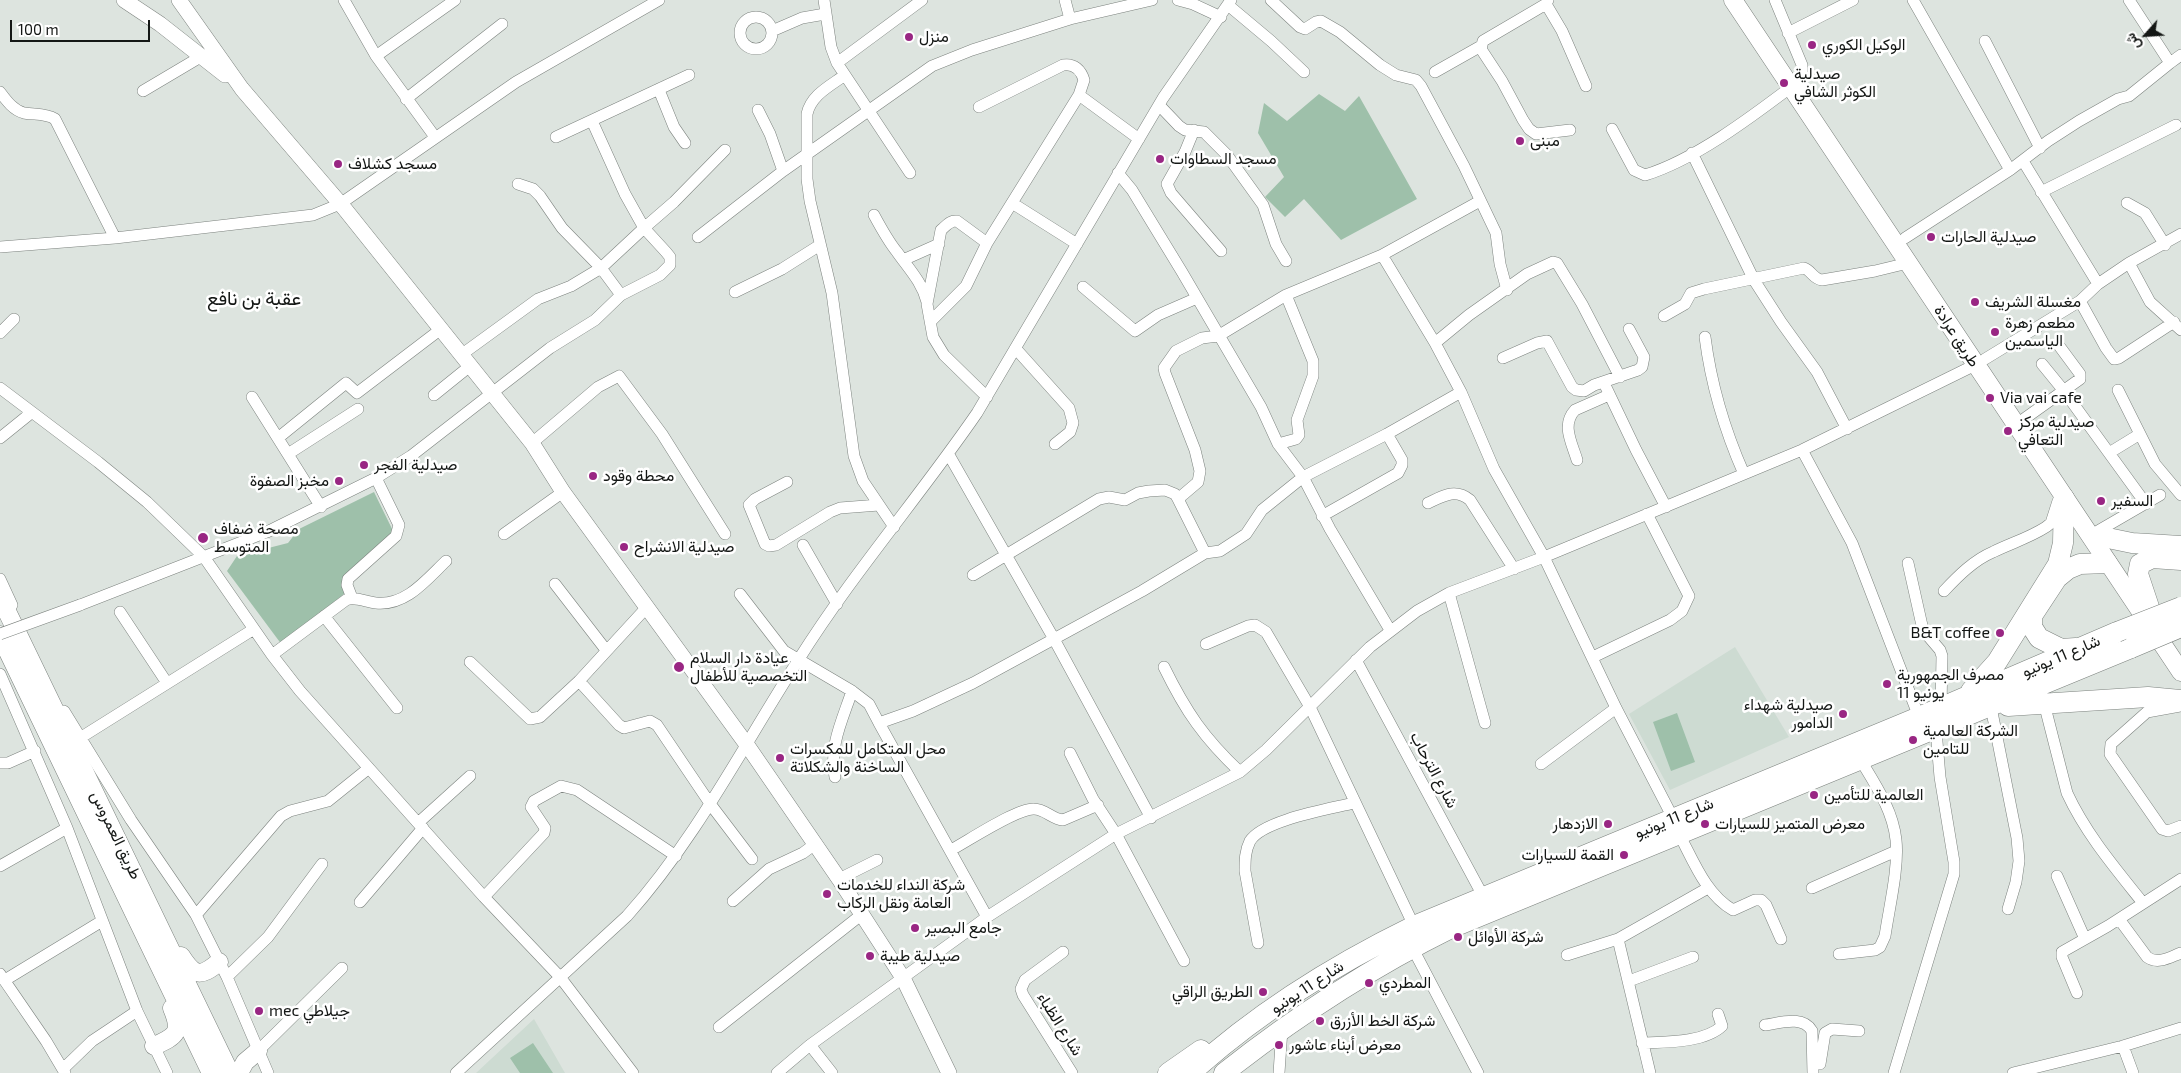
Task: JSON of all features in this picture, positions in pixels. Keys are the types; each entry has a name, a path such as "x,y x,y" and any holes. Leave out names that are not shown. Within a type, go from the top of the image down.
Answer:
{"highway":[{"path":"1963,698 1998,662 2058,564 2063,543 2062,495"},
{"path":"2101,534 2132,543 2181,546"},
{"path":"2149,607 2138,574 2140,564 2152,558 2181,560"},
{"path":"2078,648 2061,649 2039,638 2032,628 2032,616 2057,578 2068,569 2080,564 2107,563"},
{"name":"شارع 11 يونيو","path":"1224,1073 1277,1032 1341,989 1412,947 1919,717 2078,648 2181,606"},
{"name":"شارع 11 يونيو","path":"1191,1073 1262,1016 1347,961 1414,926 1483,896 1936,730 2181,627"},
{"path":"1991,707 2148,697 2180,703"},
{"path":"1168,1073 1220,1039 1262,1016"},
{"path":"1234,1073 1277,1032"}],"main road":[{"path":"124,0 172,33 242,89"},
{"path":"178,0 242,89 340,204 532,443 563,492 747,745 839,879 903,978 950,1073"},
{"name":"طريق عرادة","path":"1733,0 1905,238 1944,306 2062,495 2181,672"},
{"name":"طريق عرادة","path":"1745,0 1796,87 1908,263 1944,306"},
{"path":"172,33 189,34 195,23"},
{"name":"طريق عرادة","path":"1980,362 2024,419 2181,655"},
{"name":"طريق العمروس","path":"0,597 230,1073"},
{"name":"طريق العمروس","path":"0,635 211,1073"},
{"path":"157,919 190,969 199,973 223,970"},
{"path":"139,926 178,1024 172,1038 154,1046"},
{"path":"240,1073 245,1062 258,1051"}],"street":[{"path":"344,0 376,56 435,137"},
{"path":"376,56 455,0"},
{"path":"0,247 115,238 313,215 340,204 516,82 659,0"},
{"path":"824,0 831,47 837,63 869,108 910,173"},
{"path":"837,63 922,0"},
{"path":"1065,0 1070,20"},
{"path":"698,237 783,170 869,108 932,66 952,57 1070,20 1152,0"},
{"path":"1178,0 1193,4 1221,17"},
{"path":"1271,0 1302,28 1321,21 1340,32 1380,65 1396,75 1416,80 1421,86 1451,141 1498,238 1500,264 1507,290"},
{"path":"1612,129 1634,170 1641,175 1651,173 1692,153 1746,121 1796,87 1802,65 1775,0"},
{"path":"1788,33 1853,0"},
{"path":"1913,0 2010,170"},
{"path":"2129,0 2170,63"},
{"path":"456,1073 627,916 650,891 676,856 689,834 711,805 799,658 836,604 948,455 986,398 1159,105 1230,2 1304,72"},
{"path":"1435,72 1481,46 1483,41 1547,2 1586,86"},
{"path":"772,31 802,18 825,14"},
{"path":"406,99 502,24"},
{"path":"1985,41 2040,148"},
{"path":"1481,46 1483,54 1502,81 1523,120 1533,132 1536,134 1570,130"},
{"path":"1905,238 2010,170 2078,121 2118,99 2129,96 2181,55"},
{"path":"143,91 202,56"},
{"path":"931,321 966,286 987,243 1079,95 1084,85 1083,74 1068,64 979,107"},
{"path":"556,137 689,75"},
{"path":"845,75 818,95 809,105 807,114 807,178 820,245 832,293 854,456 863,481 894,527"},
{"path":"659,90 674,127 685,143"},
{"path":"0,92 8,102 22,112 55,119 115,238"},
{"path":"1079,95 1139,139"},
{"path":"1159,105 1184,130 1204,132 1223,151 1264,205 1276,244 1286,261"},
{"path":"758,110 770,134 783,170"},
{"path":"0,635 267,532 321,507 376,478 411,456 550,348 595,320 621,295 660,275 670,265 670,257 644,228 624,194 592,121"},
{"path":"2041,192 2180,126"},
{"path":"1194,130 1185,152 1168,180 1168,187 1171,193 1221,251"},
{"path":"434,395 465,360 538,299 571,286 601,268 725,150"},
{"path":"1692,153 1754,280 1780,322 1817,372 1847,429"},
{"path":"2023,161 2098,284"},
{"path":"1118,173 1132,190 1197,298 1261,407 1278,444 1303,476 1322,516 1390,630"},
{"path":"518,184 533,189 574,242 601,268 621,295"},
{"path":"1178,499 1198,482 1200,471 1192,439 1164,368 1176,351 1202,338 1218,336 1286,295 1382,255 1480,201"},
{"path":"1012,203 1077,244"},
{"path":"2127,203 2145,214 2165,245"},
{"path":"874,215 924,290 933,336 938,348 986,398"},
{"path":"927,304 941,230 954,221 987,243"},
{"path":"777,1073 810,1046 987,917 1116,834 1240,772 1266,750 1356,660 1390,630 1417,610 1448,593 1514,569 1666,507 1847,429 1980,362 2080,301 2098,284 2129,264 2165,245 2181,234"},
{"path":"903,260 939,244"},
{"path":"735,292 782,269 820,245"},
{"path":"1382,255 1435,343 1461,392 1494,469 1544,557 1616,708 1708,888 1727,907 1733,910 1755,900 1761,900 1766,905 1781,939"},
{"path":"1435,343 1469,315 1507,290 1527,274 1550,262 1557,263 1582,304 1620,377"},
{"path":"1664,316 1685,304 1691,293 1804,268 1817,279 1822,280 1908,263"},
{"path":"2080,301 2114,359 2178,326 2158,311 2150,302 2129,264"},
{"path":"1083,287 1135,332 1158,315 1197,298"},
{"path":"1278,444 1296,439 1299,435 1297,420 1313,376 1313,361 1286,295"},
{"path":"0,333 14,319"},
{"path":"1503,358 1537,344 1547,342 1576,390 1584,390 1638,370 1644,361 1629,329"},
{"path":"278,438 346,383 357,393 441,330"},
{"path":"1705,337 1712,378 1727,430 1744,474"},
{"path":"2024,419 2081,378 2060,347"},
{"path":"1016,349 1063,401 1072,416 1073,423 1070,432 1055,444"},
{"path":"2042,364 2064,391 2146,504"},
{"path":"532,443 598,387 620,376 662,434 725,534"},
{"path":"1604,383 1666,507"},
{"path":"0,388 98,462 147,502 204,557 272,655 300,691 484,897 560,977 633,1073"},
{"path":"2118,390 2155,464 2181,495"},
{"path":"878,723 913,711 973,683 1142,591 1205,553 1220,551 1246,534 1262,510 1303,476 1387,434 1461,392"},
{"path":"1578,460 1566,428 1572,413 1610,395"},
{"path":"252,397 321,507"},
{"path":"288,454 358,409"},
{"path":"0,438 31,413"},
{"path":"1322,516 1398,473 1402,460 1387,434"},
{"path":"2109,453 2140,434"},
{"path":"1802,450 1852,544 1919,717"},
{"path":"948,455 1054,639 1151,818"},
{"path":"352,598 347,585 348,579 396,536 399,531 399,525 376,478"},
{"path":"786,482 754,499 749,505 765,544 769,546 776,545 830,512 840,508 879,505"},
{"path":"973,575 1104,498 1125,500 1138,493 1165,490 1175,494 1205,553"},
{"path":"504,534 563,492"},
{"path":"1428,503 1452,493 1464,495 1470,500 1514,569"},
{"path":"1944,591 1969,567 1992,552 2015,544 2046,527 2062,495"},
{"path":"2101,534 2160,495"},
{"path":"1593,657 1670,620 1686,606 1689,596 1648,514"},
{"path":"804,545 836,604"},
{"path":"272,655 346,600 352,598 364,602 386,604 402,599 446,561"},
{"path":"1908,563 1923,630 1940,650 1942,656 1941,708"},
{"path":"0,579 63,710 131,820 196,915 223,970 268,1073"},
{"path":"555,584 606,650"},
{"path":"1448,593 1485,723"},
{"path":"740,594 784,651 799,658 852,691 869,704 987,917"},
{"path":"470,662 530,719 540,717 580,681 606,650 647,607"},
{"path":"120,612 167,683"},
{"path":"324,616 397,708"},
{"path":"1206,644 1248,626 1260,628 1266,632 1310,707 1414,926"},
{"path":"80,738 254,629"},
{"name":"شارع الترحاب","path":"1356,660 1483,896"},
{"path":"1164,667 1192,719 1219,752 1240,772"},
{"path":"0,674 67,828 137,1011 167,1073"},
{"path":"580,681 619,725 624,728 650,722 657,725 711,805 752,859"},
{"path":"834,778 833,747 852,691"},
{"path":"2044,703 2067,793 2082,822 2102,852 2143,903"},
{"path":"2180,703 2147,712 2111,744 2109,749 2110,754 2162,829 2168,831 2181,826"},
{"path":"1991,707 2017,838 2019,861 2016,882 2008,909"},
{"path":"1541,764 1616,708"},
{"path":"1894,1073 1954,874 1954,862 1940,777 1936,730"},
{"path":"0,763 8,763 35,751"},
{"path":"1070,753 1093,799 1116,834 1184,961"},
{"path":"1839,954 1875,950 1882,944 1885,936 1896,851 1892,821 1884,802 1860,759"},
{"path":"196,915 281,816 290,811 328,801 369,768"},
{"path":"360,902 421,826 470,776"},
{"path":"484,897 544,833 545,828 532,807 534,801 561,786 577,790 676,856"},
{"path":"1258,942 1245,871 1246,851 1250,841 1260,831 1274,824 1354,802"},
{"path":"951,850 1015,814 1028,809 1040,810 1063,820 1098,805"},
{"path":"0,866 67,828"},
{"path":"733,901 769,868 803,853 815,844"},
{"path":"1812,888 1896,851"},
{"path":"839,879 877,860"},
{"path":"223,970 268,937 322,864"},
{"path":"2057,876 2086,939"},
{"path":"2077,993 2061,953 2119,919 2181,879"},
{"path":"1567,955 1618,939 1708,888"},
{"path":"719,1027 862,915"},
{"path":"2119,919 2151,960 2163,960 2181,953"},
{"path":"102,922 2,977 64,1071 92,1041 137,1011"},
{"path":"1618,939 1650,1073"},
{"path":"1412,947 1478,1073"},
{"name":"شارع الظباء","path":"1064,952 1025,980 1021,990 1072,1073"},
{"path":"1629,981 1693,958"},
{"path":"258,1051 342,968"},
{"path":"1642,1043 1678,1041 1715,1032 1722,1026 1718,1014"},
{"path":"1765,1025 1799,1021 1809,1025 1812,1031 1813,1073"},
{"path":"2013,1073 2031,1071 2124,1046 2181,1028"},
{"path":"1819,1073 1820,1051 1825,1033 1832,1029 1859,1031"},
{"path":"1277,1032 1279,1073"},
{"path":"810,1046 832,1073"},
{"path":"2124,1046 2133,1073"}],"shaded area":[{"path":"1735,647 1789,737 1670,790 1629,714"},
{"path":"534,1019 565,1073 476,1073"}],"green space":[{"path":"1319,94 1345,111 1359,96 1417,199 1341,240 1304,199 1285,217 1265,197 1284,177 1258,133 1264,103 1287,121"},
{"path":"374,492 395,535 346,577 344,594 282,645 227,571 237,556 288,543 299,529"},
{"path":"1677,713 1695,762 1671,771 1653,722"},
{"path":"533,1043 553,1073 520,1073 510,1058"}],"place":[{"name":"منزل","path":"909,37"},
{"name":"الوكيل الكوري","path":"1812,45"},
{"name":"صيدلية الكوثر الشافي","path":"1784,83"},
{"name":"مبنى","path":"1520,141"},
{"name":"مسجد السطاوات","path":"1160,159"},
{"name":"مسجد كشلاف","path":"338,164"},
{"name":"صيدلية الحارات","path":"1931,237"},
{"name":"مغسلة الشريف","path":"1975,302"},
{"name":"مطعم زهرة الياسمين","path":"1995,332"},
{"name":"Via vai cafe","path":"1990,398"},
{"name":"صيدلية مركز التعافي","path":"2008,431"},
{"name":"صيدلية الفجر","path":"364,465"},
{"name":"محطة وقود","path":"593,476"},
{"name":"مخبز الصفوة","path":"339,481"},
{"name":"السفير","path":"2101,501"},
{"name":"مصحة ضفاف المتوسط","path":"203,538"},
{"name":"صيدلية الانشراح","path":"624,547"},
{"name":"B&T coffee","path":"2000,633"},
{"name":"عيادة دار السلام التخصصية للأطفال","path":"679,667"},
{"name":"مصرف الجمهورية 11 يونيو","path":"1887,684"},
{"name":"صيدلية شهداء الدامور","path":"1843,714"},
{"name":"الشركة العالمية للتامين","path":"1913,740"},
{"name":"محل المتكامل للمكسرات الساخنة والشكلاتة","path":"780,758"},
{"name":"العالمية للتأمين","path":"1814,795"},
{"name":"الازدهار","path":"1608,824"},
{"name":"معرض المتميز للسيارات","path":"1705,824"},
{"name":"القمة للسيارات","path":"1624,855"},
{"name":"شركة النداء للخدمات العامة ونقل الركاب","path":"827,894"},
{"name":"جامع البصير","path":"915,928"},
{"name":"شركة الأوائل","path":"1458,937"},
{"name":"صيدلية طيبة","path":"870,956"},
{"name":"المطردي","path":"1369,983"},
{"name":"الطريق الراقي","path":"1263,992"},
{"name":"mec جيلاطي","path":"259,1011"},
{"name":"شركة الخط الأزرق","path":"1320,1021"},
{"name":"معرض أبناء عاشور","path":"1279,1045"}],"district":[{"name":"عقبة بن نافع","path":"254,299"}]}
